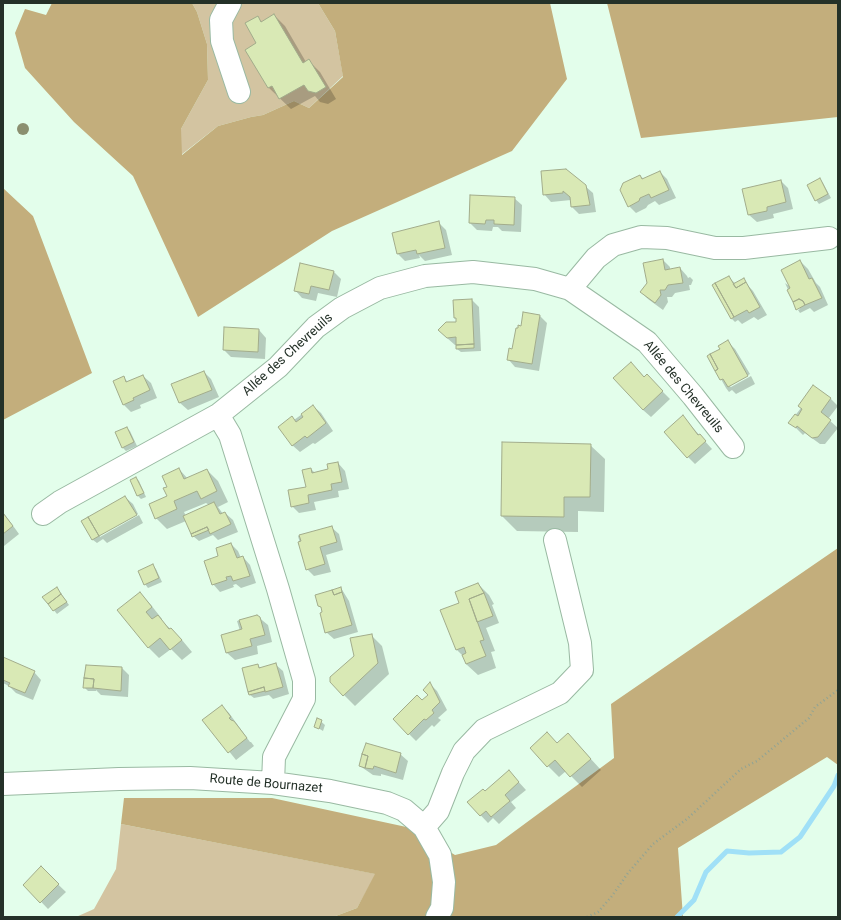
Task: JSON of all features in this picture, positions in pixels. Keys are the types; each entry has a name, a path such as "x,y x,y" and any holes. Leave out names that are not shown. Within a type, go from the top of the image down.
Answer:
{"street":[{"path":"230,3 221,20 222,41 238,92"},
{"path":"570,289 596,258 613,245 641,237 667,238 716,248 744,248 828,238"},
{"name":"Allée des Chevreuils","path":"43,514 60,502 218,415 278,368 316,327 342,308 380,288 425,276 473,272 535,279 570,289 647,342 693,396 733,447"},
{"path":"218,415 230,435 278,589 304,680 304,699 274,757 273,783"},
{"path":"424,827 438,811 453,773 464,751 484,730 560,693 582,670 580,643 555,540"},
{"name":"Route de Bournazet","path":"3,784 119,779 190,778 273,783 330,791 387,803 404,810 424,827 440,855 444,882 442,908 437,917"}],"path":[{"path":"587,917 598,912 612,896 628,873 653,844 687,819 741,770 757,761 809,718 815,707 838,690"}],"shaded area":[{"path":"52,3 192,3 197,12 207,44 208,80 181,129 182,155 218,126 263,115 294,101 309,108 343,77 335,31 318,3 550,3 567,79 512,151 332,231 198,317 133,176 74,122 25,68 15,33 25,9 46,15"},
{"path":"192,3 318,3 335,31 343,76 309,108 294,101 263,115 218,126 181,155 181,129 208,80 207,44 197,12"},
{"path":"607,3 838,3 838,117 641,138"},
{"path":"3,188 33,216 92,373 3,420"},
{"path":"838,548 838,765 827,757 678,848 683,917 333,917 357,908 375,874 121,824 124,798 272,798 411,828 455,855 496,845 614,758 611,704"},
{"path":"121,824 376,874 357,908 333,917 76,917 94,909 116,869"}],"building":[{"path":"274,14 303,63 309,59 326,87 316,93 308,91 304,85 279,99 272,86 268,88 245,50 256,43 245,23 258,16 261,22"},
{"path":"566,169 586,185 590,205 571,207 570,197 563,191 563,193 543,195 541,171"},
{"path":"660,171 669,190 651,198 649,194 640,198 639,201 628,207 620,190 623,183 640,175 642,179"},
{"path":"820,178 828,194 815,201 807,185"},
{"path":"781,180 786,202 767,207 767,211 748,215 742,189"},
{"path":"470,195 515,197 514,225 494,224 494,220 486,220 485,224 469,223"},
{"path":"439,221 445,248 417,254 416,250 397,254 392,233"},
{"path":"663,259 665,270 680,267 683,283 668,285 665,290 660,290 661,295 655,303 640,292 647,283 643,263"},
{"path":"800,260 809,279 812,278 822,298 805,305 803,301 799,299 793,302 787,290 790,288 781,270"},
{"path":"300,263 334,271 329,290 311,286 309,294 294,291"},
{"path":"729,276 736,288 746,282 760,307 749,313 747,310 734,317 715,283"},
{"path":"744,278 746,282 736,288 733,284"},
{"path":"715,283 734,317 731,319 712,285"},
{"path":"472,299 474,344 456,345 456,337 447,338 438,330 446,322 456,322 456,318 454,318 453,300"},
{"path":"799,299 803,301 805,305 796,310 793,302"},
{"path":"523,312 540,315 532,364 507,360 509,348 512,349 516,328 518,328 518,325 521,326"},
{"path":"224,327 259,329 258,352 223,350"},
{"path":"728,340 748,376 728,387 723,379 720,380 715,371 718,369 710,354 720,349 718,346"},
{"path":"474,344 474,348 456,349 456,345"},
{"path":"710,354 718,369 715,371 707,356"},
{"path":"631,362 644,377 647,374 663,391 643,410 613,378"},
{"path":"204,371 212,390 179,403 171,384"},
{"path":"143,375 150,390 133,398 134,400 123,405 113,381 124,376 126,382"},
{"path":"813,385 831,398 821,412 831,420 818,437 812,438 797,426 796,428 788,423 795,414 798,416 802,409 798,406"},
{"path":"313,405 326,423 307,438 305,436 292,446 278,427 292,416 296,422 303,417 301,414"},
{"path":"683,415 698,435 700,434 706,441 687,458 664,432"},
{"path":"127,427 134,442 122,448 115,432"},
{"path":"502,442 591,444 590,497 564,497 564,517 501,516"},
{"path":"338,462 342,482 331,484 332,490 308,495 309,503 291,507 288,490 306,487 302,470 311,468 312,473 328,469 327,464"},
{"path":"179,468 184,479 207,469 217,491 201,499 197,491 174,501 177,509 155,519 149,504 167,496 163,488 167,487 162,476"},
{"path":"136,477 144,493 137,496 130,480"},
{"path":"125,496 137,515 99,536 88,517"},
{"path":"214,502 220,514 225,512 231,524 210,534 207,527 191,534 183,516"},
{"path":"3,513 13,526 3,534"},
{"path":"88,517 99,536 92,540 81,521"},
{"path":"332,526 337,542 320,547 325,564 306,570 298,542 301,541 299,535"},
{"path":"207,527 209,530 192,537 191,534"},
{"path":"231,543 237,558 243,556 250,576 233,581 231,576 226,577 227,580 212,585 204,561 218,556 216,548"},
{"path":"153,564 159,578 144,585 138,571"},
{"path":"478,583 484,593 469,599 484,640 480,641 486,656 466,664 462,655 466,653 464,647 456,650 440,610 459,603 455,592"},
{"path":"57,587 61,594 48,604 42,597"},
{"path":"341,587 342,592 334,595 332,590"},
{"path":"332,590 334,595 342,592 352,625 325,633 320,613 322,612 321,607 318,606 315,595"},
{"path":"140,592 152,607 146,612 152,619 158,615 169,629 171,628 182,640 170,650 160,638 148,648 117,610"},
{"path":"484,593 493,616 477,622 469,599"},
{"path":"61,594 67,602 53,611 48,604"},
{"path":"257,615 260,617 265,635 250,639 252,646 226,653 221,635 242,629 239,620"},
{"path":"372,634 378,663 343,696 330,682 330,677 354,656 350,638"},
{"path":"3,657 35,671 25,693 8,686 10,683 3,680"},
{"path":"276,663 283,687 265,692 264,687 248,692 242,668 258,664 259,668"},
{"path":"86,665 122,667 121,691 93,688 94,679 84,678"},
{"path":"84,678 94,679 93,688 83,688"},
{"path":"430,682 440,702 432,710 434,713 426,720 424,719 408,735 393,719 417,695 422,700 428,695 423,690"},
{"path":"264,687 265,691 249,695 248,692"},
{"path":"222,705 231,717 229,718 234,721 247,738 228,753 202,720"},
{"path":"317,718 322,720 319,729 314,727"},
{"path":"547,732 557,743 568,733 591,759 570,777 555,760 547,767 530,748"},
{"path":"366,743 401,753 396,773 374,766 373,769 365,768 368,756 362,754"},
{"path":"362,754 368,756 365,768 359,766"},
{"path":"509,770 519,782 505,795 510,801 491,817 486,811 480,816 467,802 483,789 485,791"},
{"path":"41,866 59,884 40,903 23,885"}],"waterway":[{"path":"677,917 694,900 706,872 727,851 749,853 781,852 800,837 834,786 838,775"}]}
